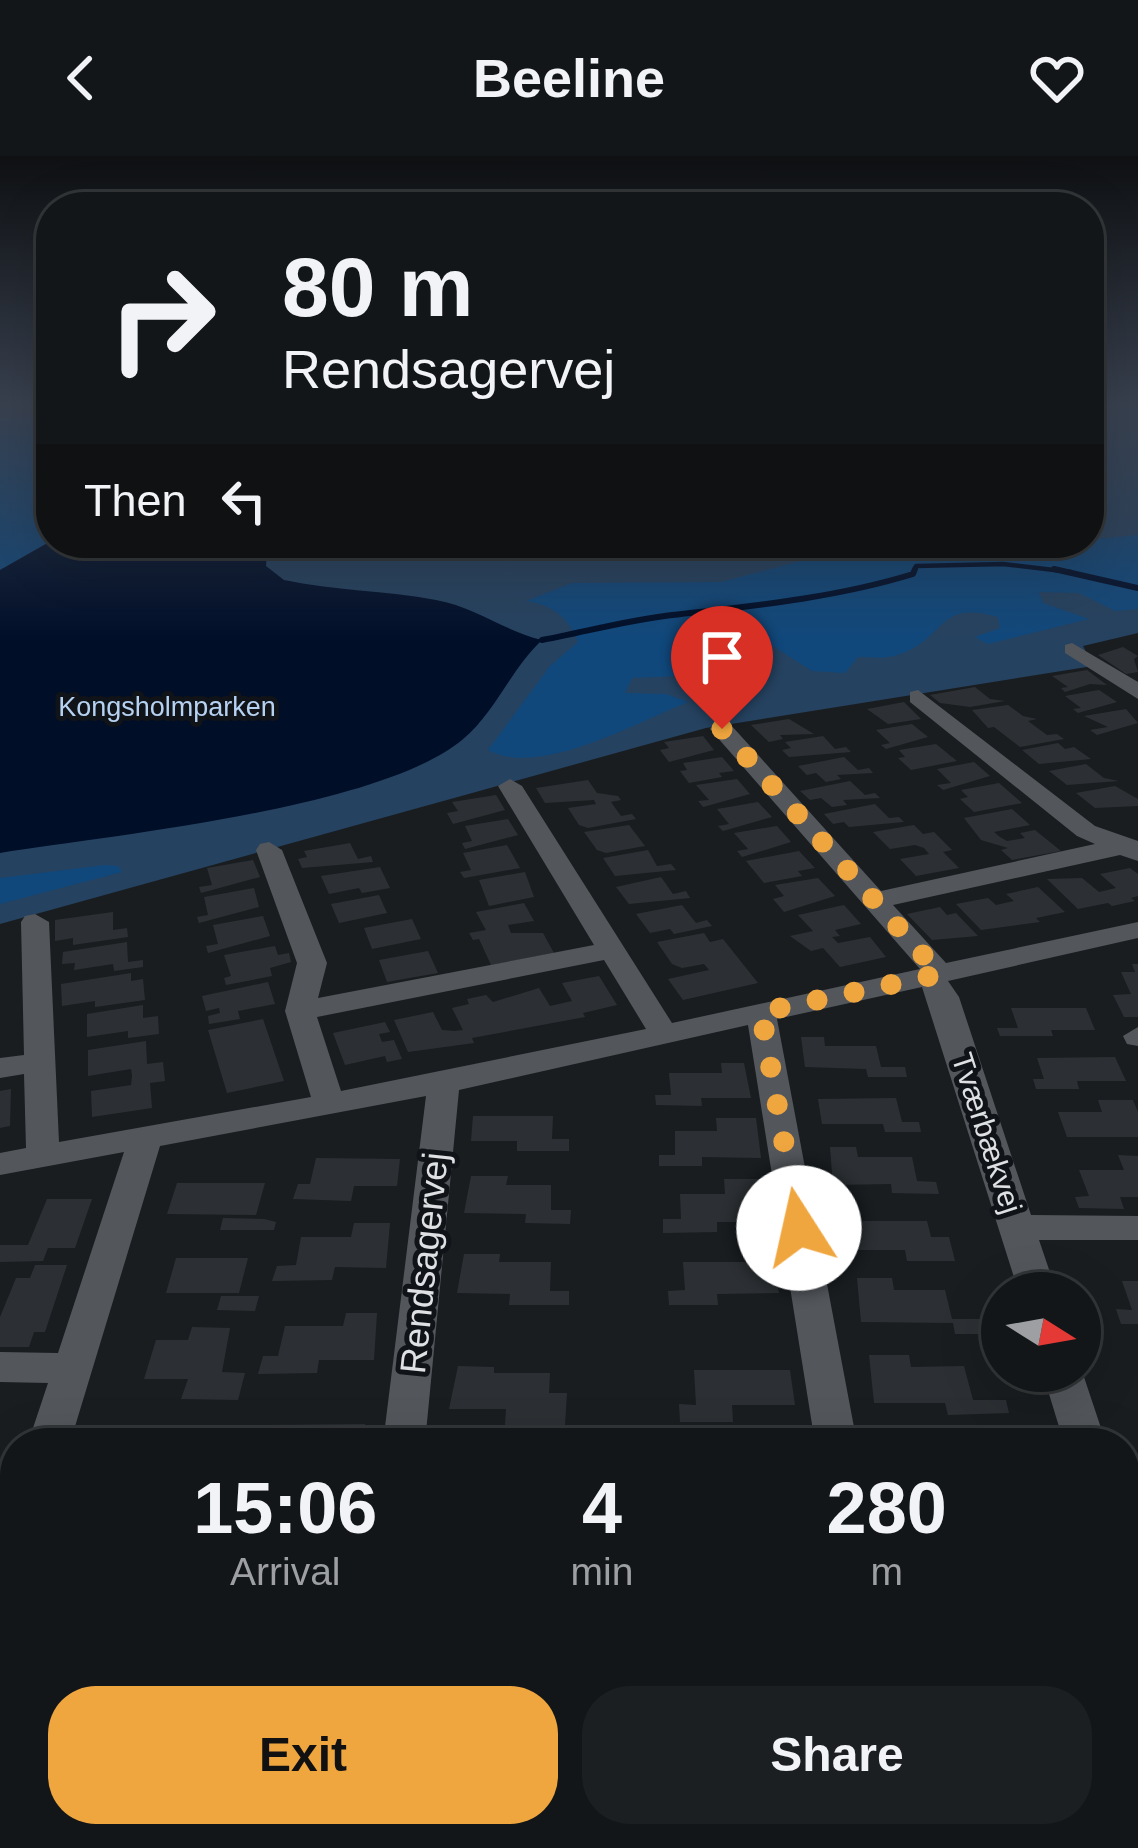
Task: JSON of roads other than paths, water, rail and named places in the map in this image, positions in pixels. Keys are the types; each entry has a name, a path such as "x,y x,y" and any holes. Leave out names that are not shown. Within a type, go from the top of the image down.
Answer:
{"street":[{"path":"1072,649 1135,687"},
{"path":"918,697 1086,831 1133,849"},
{"path":"722,729 935,975"},
{"path":"510,785 664,1034"},
{"path":"872,901 1133,849"},
{"path":"269,850 312,962 300,1011 329,1104"},
{"path":"34,922 43,1157"},
{"path":"0,1164 444,1083 1138,930"},
{"path":"300,1011 612,950"},
{"name":"Tværbækvej","path":"935,975 1031,1272"},
{"path":"761,1012 833,1428"},
{"path":"0,1068 42,1062"},
{"name":"Rendsagervej","path":"406,1428 444,1083"},
{"path":"54,1428 145,1140"},
{"path":"1017,1227 1138,1228"},
{"path":"0,1367 74,1368"},
{"path":"1069,1392 1080,1428"}],"waterway":[{"path":"915,569 1003,564 1063,571"},
{"path":"542,640 656,617 824,595 913,574 915,569"},
{"path":"1054,569 1063,571"},
{"path":"1063,571 1071,572"},
{"path":"1063,571 1138,588"}],"park label":[{"name":"Kongsholmparken","path":"167,707"}]}
